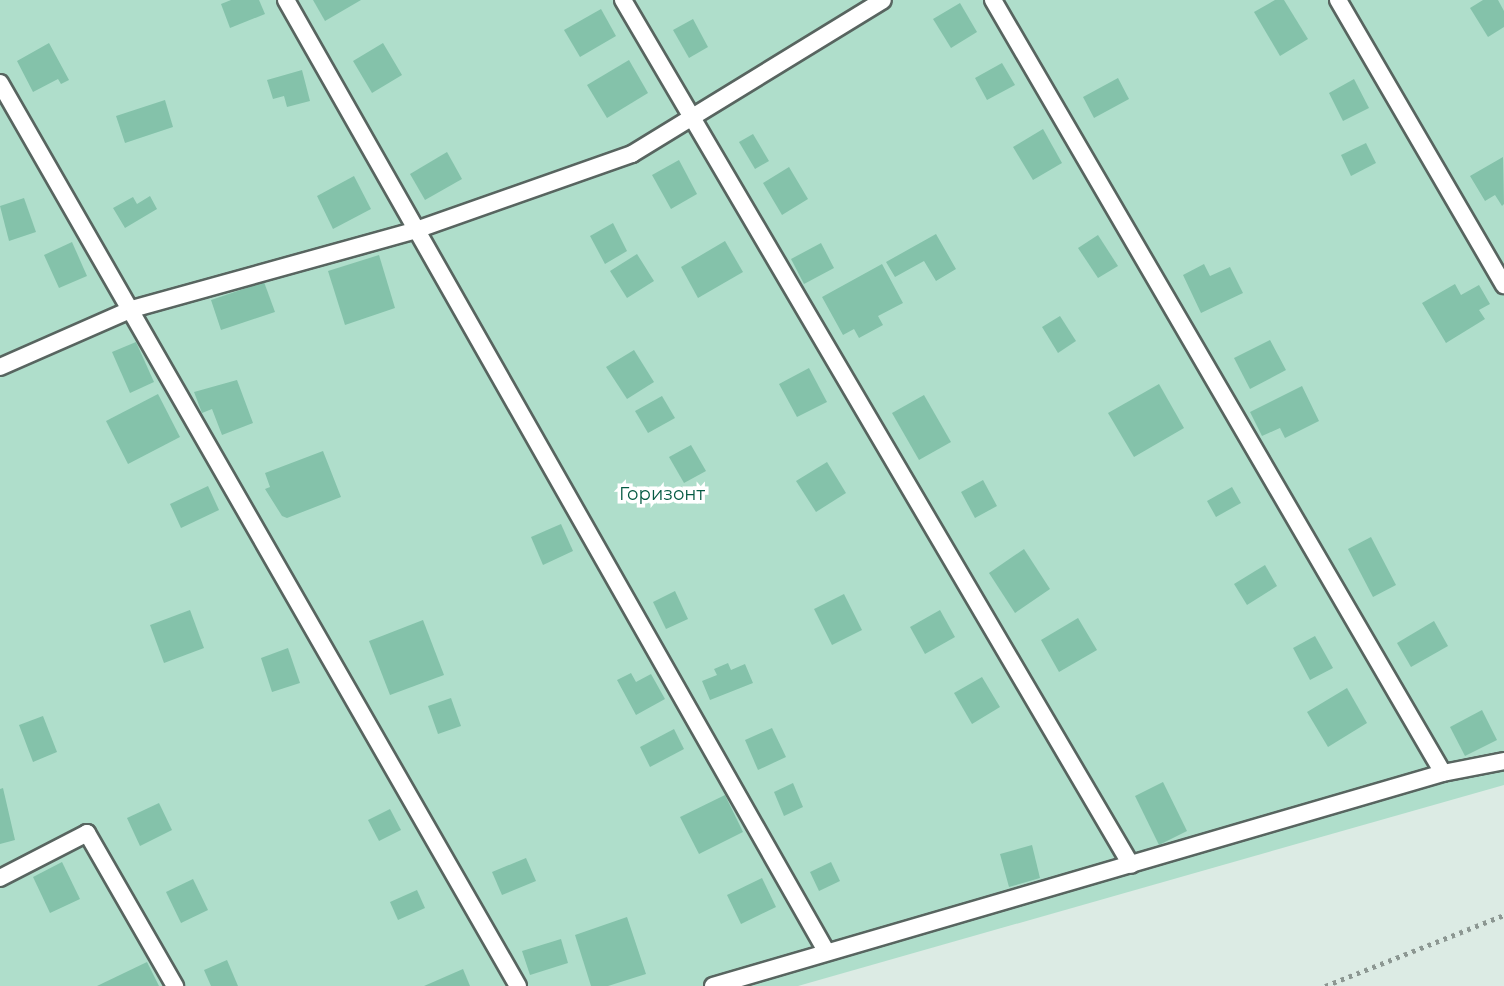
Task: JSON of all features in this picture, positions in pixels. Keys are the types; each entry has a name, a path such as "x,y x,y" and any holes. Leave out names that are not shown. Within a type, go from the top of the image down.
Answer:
{"lane":[{"path":"286,0 826,951"},
{"path":"623,0 689,119 1131,865"},
{"path":"0,367 132,309 416,230 632,154 883,0"},
{"path":"993,0 1443,774"},
{"path":"1338,0 1504,285"},
{"path":"0,83 518,986"},
{"path":"713,986 1443,774 1504,761"},
{"path":"0,878 87,832 175,986"}],"path":[{"path":"1325,986 1504,915"}],"green space":[{"name":"Горизонт","path":"0,0 1504,0 1504,785 798,986 0,986"}],"building":[{"path":"231,0 259,0 265,14 230,28 221,4"},
{"path":"313,0 361,0 325,21"},
{"path":"1275,0 1284,0 1308,39 1280,56 1254,12"},
{"path":"1483,0 1498,0 1504,11 1504,27 1488,37 1470,8"},
{"path":"960,3 977,32 951,48 933,19"},
{"path":"601,9 616,36 580,57 564,30"},
{"path":"693,19 708,47 689,58 673,30"},
{"path":"49,43 69,80 61,84 58,79 33,92 17,61"},
{"path":"383,43 402,75 372,93 353,61"},
{"path":"629,60 648,93 607,118 587,85"},
{"path":"1002,63 1015,85 987,100 975,78"},
{"path":"302,70 310,101 287,107 284,96 273,99 267,80"},
{"path":"1118,78 1129,99 1094,118 1083,97"},
{"path":"1354,79 1369,108 1343,121 1329,93"},
{"path":"165,100 173,127 125,143 116,116"},
{"path":"1043,129 1062,163 1033,180 1013,147"},
{"path":"753,134 769,161 755,169 739,142"},
{"path":"1366,143 1376,163 1351,176 1341,155"},
{"path":"447,152 462,179 425,200 410,174"},
{"path":"1503,157 1502,206 1495,195 1485,201 1470,176"},
{"path":"679,160 697,194 671,209 652,175"},
{"path":"789,167 808,199 782,215 763,183"},
{"path":"354,176 371,209 333,229 317,196"},
{"path":"150,196 157,209 125,228 113,208 133,197 137,204"},
{"path":"24,198 36,232 9,241 0,206"},
{"path":"613,223 627,251 605,264 590,236"},
{"path":"936,234 956,269 936,281 924,261 895,277 886,262"},
{"path":"1098,235 1118,266 1098,278 1078,248"},
{"path":"725,241 743,272 698,298 681,267"},
{"path":"72,242 87,276 59,288 44,255"},
{"path":"821,243 834,268 804,284 791,259"},
{"path":"637,254 654,281 627,298 610,271"},
{"path":"379,255 395,308 345,325 328,271"},
{"path":"882,264 903,303 878,316 883,325 859,338 854,329 843,335 822,297"},
{"path":"1204,264 1210,276 1230,267 1243,293 1201,313 1183,275"},
{"path":"264,282 275,312 221,330 211,300"},
{"path":"1455,284 1461,295 1479,285 1490,304 1479,310 1485,319 1446,343 1422,303"},
{"path":"1060,316 1076,341 1058,353 1042,327"},
{"path":"1270,340 1286,370 1250,389 1234,358"},
{"path":"136,342 154,382 130,393 112,352"},
{"path":"634,350 654,382 627,399 606,367"},
{"path":"809,368 827,402 797,417 779,384"},
{"path":"237,380 253,423 222,435 212,409 202,413 194,392"},
{"path":"1159,384 1184,428 1134,457 1108,413"},
{"path":"1302,386 1319,421 1285,438 1280,428 1262,436 1250,412"},
{"path":"158,394 180,437 128,464 106,421"},
{"path":"924,395 951,442 919,460 892,413"},
{"path":"662,396 675,418 648,433 635,411"},
{"path":"691,445 706,471 684,483 669,457"},
{"path":"323,451 341,497 287,518 282,516 265,489 270,487 265,473"},
{"path":"827,462 846,493 816,512 796,481"},
{"path":"983,480 997,506 975,518 961,492"},
{"path":"208,486 219,510 181,528 170,504"},
{"path":"1232,487 1241,503 1216,517 1207,501"},
{"path":"561,524 573,551 543,565 531,537"},
{"path":"1371,537 1396,585 1373,597 1348,549"},
{"path":"1024,549 1050,589 1015,613 989,573"},
{"path":"1265,565 1277,586 1247,605 1234,584"},
{"path":"675,591 688,619 666,629 653,602"},
{"path":"844,594 862,630 832,645 814,609"},
{"path":"190,610 204,648 164,663 150,625"},
{"path":"940,610 955,637 925,654 910,627"},
{"path":"1078,618 1097,650 1059,672 1041,640"},
{"path":"423,620 444,675 390,695 369,641"},
{"path":"1434,621 1448,646 1411,667 1397,643"},
{"path":"1315,636 1333,668 1310,680 1293,648"},
{"path":"288,648 300,683 272,692 261,658"},
{"path":"728,663 731,670 745,664 753,683 710,700 702,681 717,675 714,669"},
{"path":"631,673 636,682 651,674 665,699 636,715 617,680"},
{"path":"982,677 1000,707 972,724 954,693"},
{"path":"1347,688 1367,723 1328,747 1307,712"},
{"path":"451,698 461,726 438,734 428,706"},
{"path":"1482,710 1497,740 1465,756 1450,727"},
{"path":"43,716 57,752 33,762 19,725"},
{"path":"772,728 786,757 758,770 745,740"},
{"path":"674,729 684,749 650,767 640,747"},
{"path":"1163,782 1187,831 1159,845 1135,796"},
{"path":"793,783 803,807 784,816 774,792"},
{"path":"3,788 15,840 0,844 0,789"},
{"path":"725,795 743,832 699,854 680,817"},
{"path":"159,803 172,830 140,846 127,818"},
{"path":"390,809 401,830 379,841 368,820"},
{"path":"1032,845 1040,878 1009,887 1000,854"},
{"path":"526,858 536,881 502,895 492,872"},
{"path":"62,862 80,899 50,913 33,877"},
{"path":"831,862 840,881 819,891 810,872"},
{"path":"762,878 776,907 741,924 727,895"},
{"path":"193,879 208,910 181,923 166,892"},
{"path":"417,890 425,908 398,920 390,902"},
{"path":"627,917 646,974 608,986 591,986 575,935"},
{"path":"561,939 568,963 530,975 522,951"},
{"path":"227,960 238,986 211,986 204,970"},
{"path":"147,962 159,986 97,986"},
{"path":"463,969 470,986 424,986"}]}
